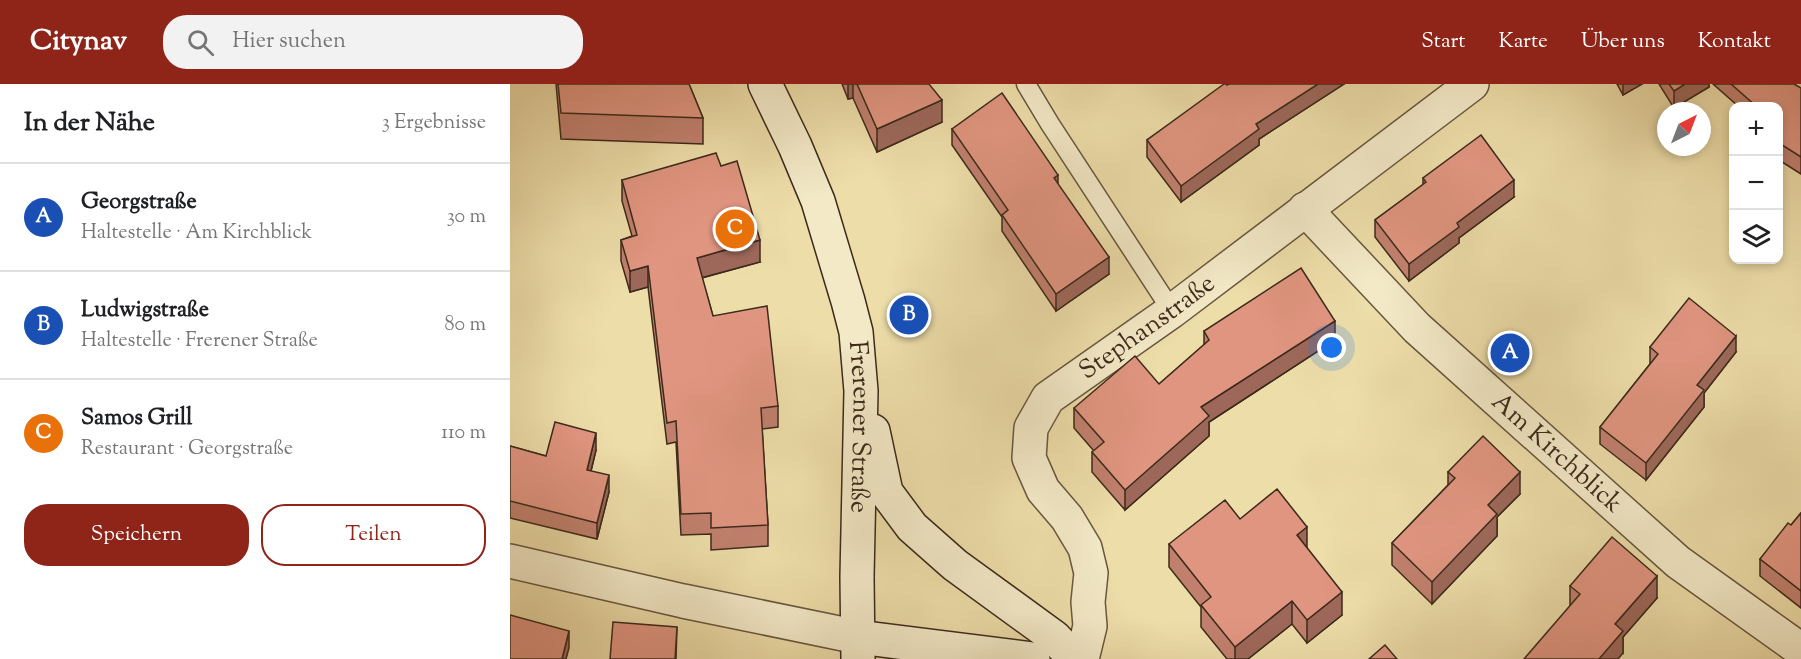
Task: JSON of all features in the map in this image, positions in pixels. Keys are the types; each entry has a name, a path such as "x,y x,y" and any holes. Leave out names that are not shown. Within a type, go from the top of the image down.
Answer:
{"street":[{"name":"Frerener Straße","path":"765,84 818,201 856,332 861,391 856,577 858,648"},
{"name":"Stephanstraße","path":"1082,659 1090,626 1088,602 1091,573 1085,548 1067,518 1044,490 1029,458 1031,428 1047,398 1172,311 1472,84"},
{"name":"Am Kirchblick","path":"1305,209 1417,328 1678,562 1801,650"},
{"path":"861,391 877,447 886,492 912,527 955,565 1054,637 1075,659"},
{"path":"510,561 683,601 858,648 1033,659"}],"lane":[{"path":"1026,84 1172,311"}],"building":[{"path":"558,84 689,84 703,118 561,113"},
{"path":"857,84 929,84 942,100 877,129"},
{"path":"1224,84 1318,84 1256,124 1259,129 1181,186 1147,140"},
{"path":"1669,84 1685,84 1674,91"},
{"path":"1731,84 1794,84 1801,88 1801,157 1783,146 1783,102 1751,102"},
{"path":"1002,93 1058,175 1054,178 1109,257 1056,294 1002,215 1008,210 952,129"},
{"path":"1481,135 1514,180 1457,223 1459,227 1409,264 1375,220 1426,182 1423,178"},
{"path":"716,153 721,166 737,161 760,240 697,258 713,316 767,306 778,406 761,408 768,525 711,528 711,513 681,514 676,421 667,423 648,266 630,271 621,240 637,235 622,180"},
{"path":"1301,268 1335,321 1201,407 1209,416 1125,490 1092,452 1104,442 1074,408 1135,356 1159,384 1209,340 1204,331"},
{"path":"1689,298 1736,336 1697,385 1704,390 1646,463 1600,427 1658,354 1650,347"},
{"path":"555,422 596,433 587,470 609,475 597,523 510,501 510,446 546,456"},
{"path":"1483,436 1520,472 1488,505 1497,514 1432,582 1392,543 1455,478 1448,472"},
{"path":"1277,489 1307,527 1297,535 1342,592 1307,620 1292,601 1235,647 1201,605 1211,597 1169,544 1225,500 1240,519"},
{"path":"1801,513 1801,591 1760,559 1788,523 1791,525"},
{"path":"1612,537 1657,576 1615,624 1623,631 1599,659 1524,659 1580,594 1570,586"},
{"path":"510,615 569,631 562,659 510,659"},
{"path":"613,622 677,627 675,659 610,659"},
{"path":"1385,645 1397,659 1369,659"}],"place":[{"name":"Samos Grill","path":"735,229"},
{"name":"Ludwigstraße","path":"909,315"},
{"name":"Georgstraße","path":"1510,353"}]}
